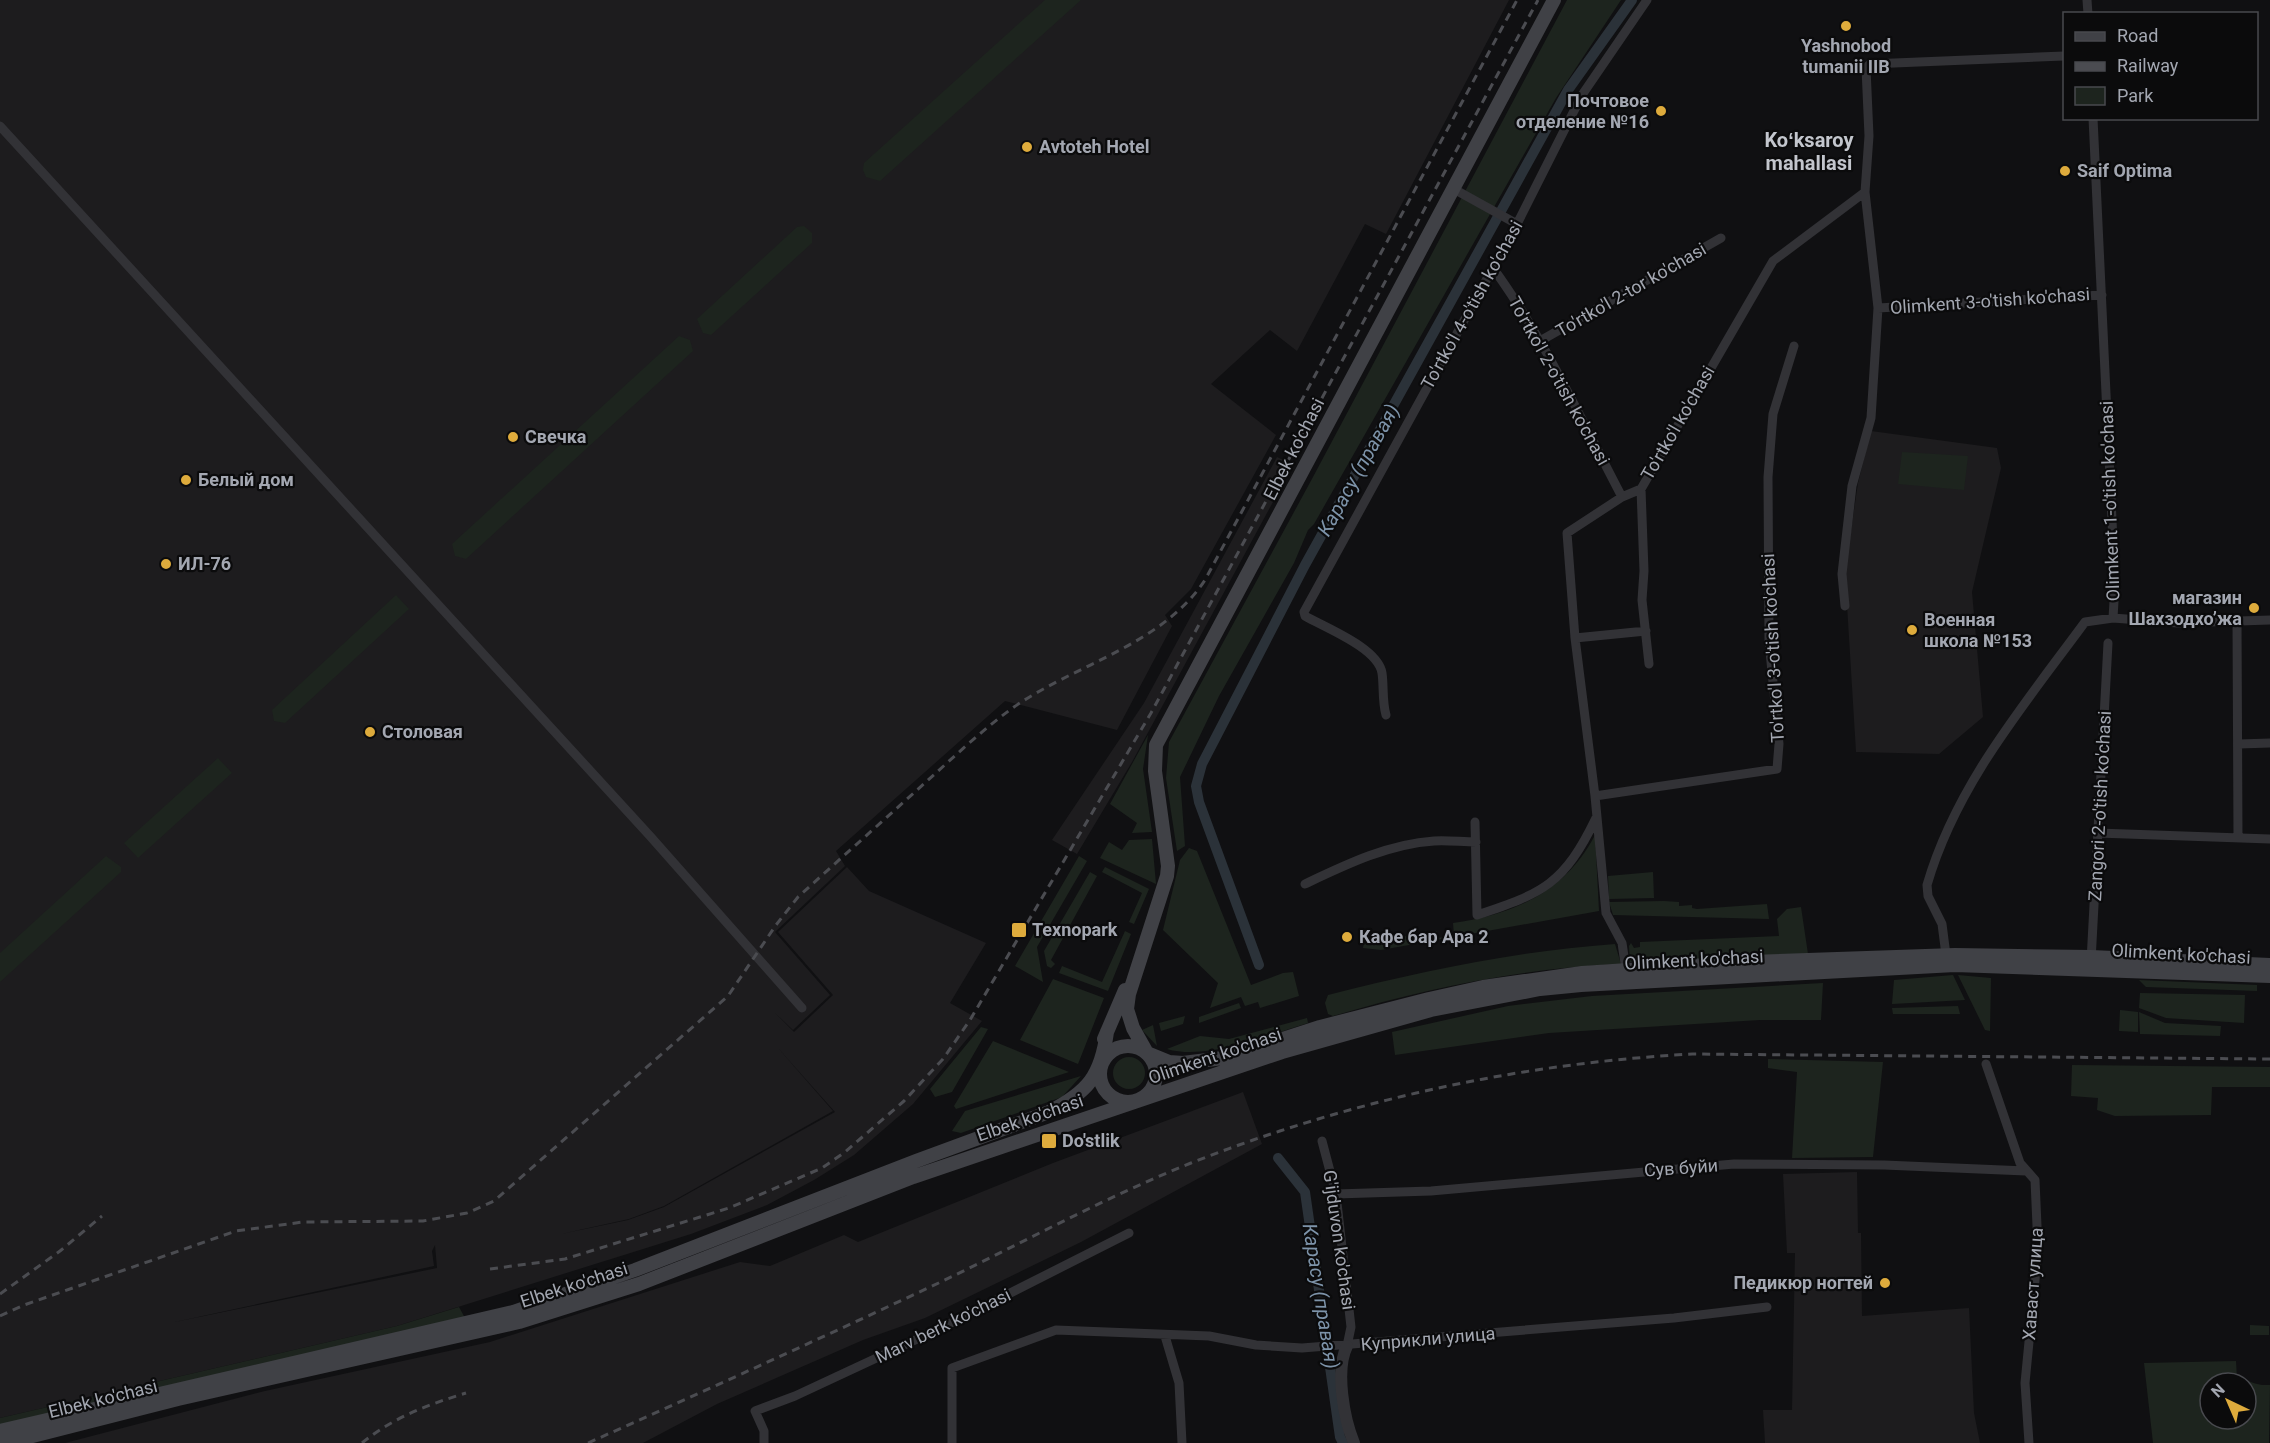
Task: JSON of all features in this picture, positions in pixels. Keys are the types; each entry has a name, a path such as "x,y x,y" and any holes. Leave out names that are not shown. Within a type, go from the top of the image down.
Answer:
{"main road":[{"name":"Elbek ko'chasi","path":"1147,1053 1133,1028 1127,1004 1165,886 1168,866 1155,771 1156,744 1554,0"},
{"name":"Elbek ko'chasi","path":"1067,1103 1088,1074 1149,933"},
{"name":"Olimkent ko'chasi","path":"1147,1053 1169,1062 1207,1061 1374,1012 1435,997 1537,978 1626,970 1946,956 2091,962 2270,965"},
{"name":"Olimkent ko'chasi","path":"1136,1101 1282,1052 1378,1023 1540,989 1622,982 1955,965 2091,962 2270,976"},
{"name":"Elbek ko'chasi","path":"0,1431 513,1312 635,1270 1049,1112 1067,1103 1089,1085 1102,1063 1107,1032"},
{"path":"1122,1047 1135,1047 1147,1053 1155,1068 1155,1080 1150,1092 1136,1101 1117,1100 1105,1091 1100,1078 1102,1063 1110,1053 1122,1047"},
{"name":"Elbek ko'chasi","path":"5,1443 178,1399 519,1322 639,1284 913,1177 1136,1101"}],"street":[{"name":"To'rtko'l 4-o'tish ko'chasi","path":"1386,715 1382,673 1373,656 1305,616 1304,612 1517,224 1582,95 1647,0"},
{"path":"1845,606 1842,574 1852,486 1871,418 1878,308 1865,192 1869,136 1866,68 1869,65 2063,56"},
{"name":"Olimkent 1-o'tish ko'chasi","path":"1946,956 1942,924 1928,896 1927,885 1950,820 2009,723 2085,622 2113,618 2115,584 2093,120"},
{"path":"0,126 650,836 802,1008"},
{"path":"1452,188 1517,224"},
{"name":"To'rtko'l ko'chasi","path":"1626,970 1622,944 1606,913 1598,816 1575,638 1567,533 1622,497 1641,489 1773,261 1865,192"},
{"name":"To'rtko'l 2-tor ko'chasi","path":"1540,341 1721,238"},
{"name":"To'rtko'l 2-o'tish ko'chasi","path":"1493,268 1516,300 1540,341 1622,497"},
{"name":"Olimkent 3-o'tish ko'chasi","path":"1878,308 2102,295"},
{"name":"To'rtko'l 3-o'tish ko'chasi","path":"1595,796 1777,770 1779,744 1769,641 1768,477 1773,414 1794,346"},
{"path":"1641,489 1644,571 1642,600 1649,663"},
{"path":"2113,618 2178,623 2270,620"},
{"path":"2237,622 2238,837"},
{"path":"1575,638 1646,631"},
{"name":"Zangori 2-o'tish ko'chasi","path":"2091,962 2108,643"},
{"path":"2239,744 2270,743"},
{"path":"1475,822 1477,915 1524,899 1548,886 1579,852 1598,816"},
{"path":"2098,833 2270,839"},
{"path":"1305,884 1394,848 1434,841 1476,842"},
{"name":"Хаваст улица","path":"1986,1064 2020,1163 2035,1180 2038,1249 2025,1383 2029,1443"},
{"name":"G'ijduvon ko'chasi","path":"1322,1141 1336,1194 1352,1327 1342,1346 1342,1360 1344,1404 1348,1429 1354,1443"},
{"name":"Сув буйи","path":"1336,1194 1431,1191 1734,1164 1872,1165 2026,1171"},
{"name":"Marv berk ko'chasi","path":"764,1443 762,1427 755,1411 795,1396 944,1327 1129,1233"},
{"name":"Куприкли улица","path":"952,1443 952,1368 1056,1330 1209,1336 1256,1345 1342,1346 1674,1318 1767,1307"},
{"path":"1165,1336 1179,1383 1182,1443"}],"shaded area":[{"path":"0,0 1509,0 1386,234 1365,224 1297,351 1270,330 1211,384 1276,435 1191,589 1165,615 1172,626 1117,730 1005,701 836,851 845,866 775,932 830,995 793,1030 775,1013 794,1032 833,995 778,932 847,867 869,891 986,943 950,1003 982,1021 913,1104 854,1155 814,1180 767,1205 691,1234 397,1326 0,1418","holes":["778,1048 835,1112 664,1207 628,1220 561,1234 629,1219 664,1206 833,1111","435,1245 437,1268 170,1323 434,1266 432,1251"]},
{"name":"Военная школа №153","path":"1871,431 1997,448 2001,468 1972,592 1983,717 1939,754 1856,752 1845,572 1858,483"},
{"path":"1277,457 1293,465 1132,762 1077,854 1052,840 1144,703"},
{"path":"1243,1092 1262,1144 1081,1242 925,1318 863,1340 717,1404 643,1443 65,1443 265,1391 490,1342 740,1262 770,1266 844,1235 858,1242 1053,1163"},
{"path":"1857,1172 1858,1233 1861,1233 1862,1316 1969,1308 1974,1413 1980,1443 1765,1443 1763,1410 1792,1410 1795,1253 1787,1253 1783,1174"}],"green space":[{"path":"1045,0 1081,0 880,181 866,177 863,170 864,163"},
{"path":"1567,0 1621,0 1556,98 1314,524 1308,530 1294,563 1219,696 1180,777 1185,846 1177,851 1166,778 1169,742"},
{"path":"804,226 812,233 812,243 711,335 703,333 697,319 797,227"},
{"path":"679,336 690,340 693,351 466,559 455,556 452,544"},
{"path":"1902,452 1968,456 1964,490 1898,484"},
{"path":"396,595 409,609 285,723 274,721 272,710"},
{"path":"1148,735 1143,769 1152,832 1132,833 1137,823 1110,804"},
{"path":"218,758 232,773 138,858 124,843"},
{"path":"1595,835 1599,911 1381,950 1363,948 1364,943 1437,931 1438,938 1454,935 1453,923 1497,914 1536,897 1569,871 1583,855"},
{"path":"1152,839 1156,884 1100,858 1109,842 1122,850 1129,840"},
{"path":"1189,848 1197,851 1251,985 1283,973 1293,972 1299,996 1260,1008 1258,1002 1245,1006 1241,997 1210,1008 1218,983 1163,930 1180,860"},
{"path":"106,856 121,867 121,872 0,982 0,953"},
{"path":"1079,856 1087,861 1037,947 1043,982 1015,966"},
{"path":"1105,867 1149,889 1134,924 1129,922 1142,893 1102,872"},
{"path":"1090,872 1097,876 1051,960 1055,964 1051,968 1047,966 1044,951"},
{"path":"1653,872 1654,898 1609,899 1608,876"},
{"path":"1609,902 1679,902 1679,906 1692,905 1692,908 1697,909 1767,904 1769,919 1613,915"},
{"path":"1801,907 1808,954 1630,962 1629,946 1631,943 1634,948 1640,947 1640,942 1779,936 1777,919 1787,909"},
{"path":"1125,931 1131,934 1108,991 1059,973 1062,966 1102,982"},
{"path":"1615,944 1621,964 1548,970 1476,981 1333,1016 1328,1014 1325,1003 1328,995 1435,970 1506,957"},
{"path":"1953,975 1965,1000 1892,1004 1894,980"},
{"path":"1958,975 1991,978 1990,1031 1985,1030"},
{"path":"1053,979 1104,998 1078,1064 1020,1040"},
{"path":"2139,980 2257,985 2257,991 2146,987"},
{"path":"1823,983 1821,1020 1760,1020 1549,1033 1395,1055 1392,1032 1508,1006 1592,996"},
{"path":"2140,993 2245,995 2244,1023 2166,1018 2139,1008"},
{"path":"1239,1003 1241,1008 1199,1023 1199,1017"},
{"path":"1958,1006 1960,1014 1893,1014 1892,1008"},
{"path":"2120,1010 2138,1012 2138,1032 2119,1031"},
{"path":"2139,1012 2165,1023 2221,1026 2220,1036 2140,1034"},
{"path":"1185,1016 1183,1024 1161,1031 1159,1023"},
{"path":"1307,1018 1308,1023 1238,1045 1200,1052 1167,1049 1200,1036 1229,1039"},
{"path":"1153,1025 1157,1046 1142,1030"},
{"path":"981,1027 988,1029 952,1092 935,1097 930,1089"},
{"path":"993,1041 1069,1072 956,1109 954,1106"},
{"path":"1129,1057 1141,1061 1145,1073 1141,1085 1129,1089 1117,1085 1113,1073 1117,1061"},
{"path":"1768,1059 1883,1062 1873,1157 1792,1158 1797,1072 1768,1068"},
{"path":"2072,1065 2270,1067 2270,1087 2212,1087 2211,1115 2115,1116 2097,1110 2098,1098 2071,1096"},
{"path":"1081,1076 1062,1097 961,1133 952,1131 965,1111"},
{"path":"459,1307 465,1318 0,1427 0,1418 397,1326"},
{"path":"2250,1325 2269,1326 2269,1335 2250,1335"},
{"path":"2236,1361 2237,1371 2198,1371 2198,1431 2258,1431 2258,1384 2270,1385 2269,1443 2153,1443 2144,1363"}],"waterway":[{"name":"Карасу (правая)","path":"1259,965 1199,802 1196,786 1202,764 1305,565 1568,90 1632,0"},
{"name":"Карасу (правая)","path":"1278,1158 1305,1192 1340,1437 1343,1443"}],"railway":[{"path":"0,1316 24,1305 236,1231 303,1222 423,1221 467,1213 494,1201 728,996 798,897 980,733 1038,692 1117,652 1166,621 1187,602 1205,580 1517,0"},
{"path":"490,1269 565,1259 729,1208 822,1168 845,1152 904,1101 943,1059 970,1020 1151,713 1538,0"},
{"path":"588,1443 886,1308 1157,1177 1251,1141 1313,1121 1438,1088 1564,1066 1693,1054 2270,1059"},
{"path":"0,1294 60,1251 102,1216"},
{"path":"362,1443 386,1426 411,1413 466,1393"}],"place":[{"name":"Yashnobod tumanii IIB","path":"1846,26"},
{"name":"Почтовое отделение №16","path":"1661,111"},
{"name":"Avtoteh Hotel","path":"1027,147"},
{"name":"Saif Optima","path":"2065,171"},
{"name":"Свечка","path":"513,437"},
{"name":"Белый дом","path":"186,480"},
{"name":"ИЛ-76","path":"166,564"},
{"name":"магазин Шахзодхо’жа","path":"2254,608"},
{"name":"Военная школа №153","path":"1912,630"},
{"name":"Столовая","path":"370,732"},
{"name":"Texnopark","path":"1019,930"},
{"name":"Кафе бар Ара 2","path":"1347,937"},
{"name":"Do'stlik","path":"1049,1141"},
{"name":"Педикюр ногтей","path":"1885,1283"}],"district":[{"name":"Koʻksaroy mahallasi","path":"1809,152"}]}
